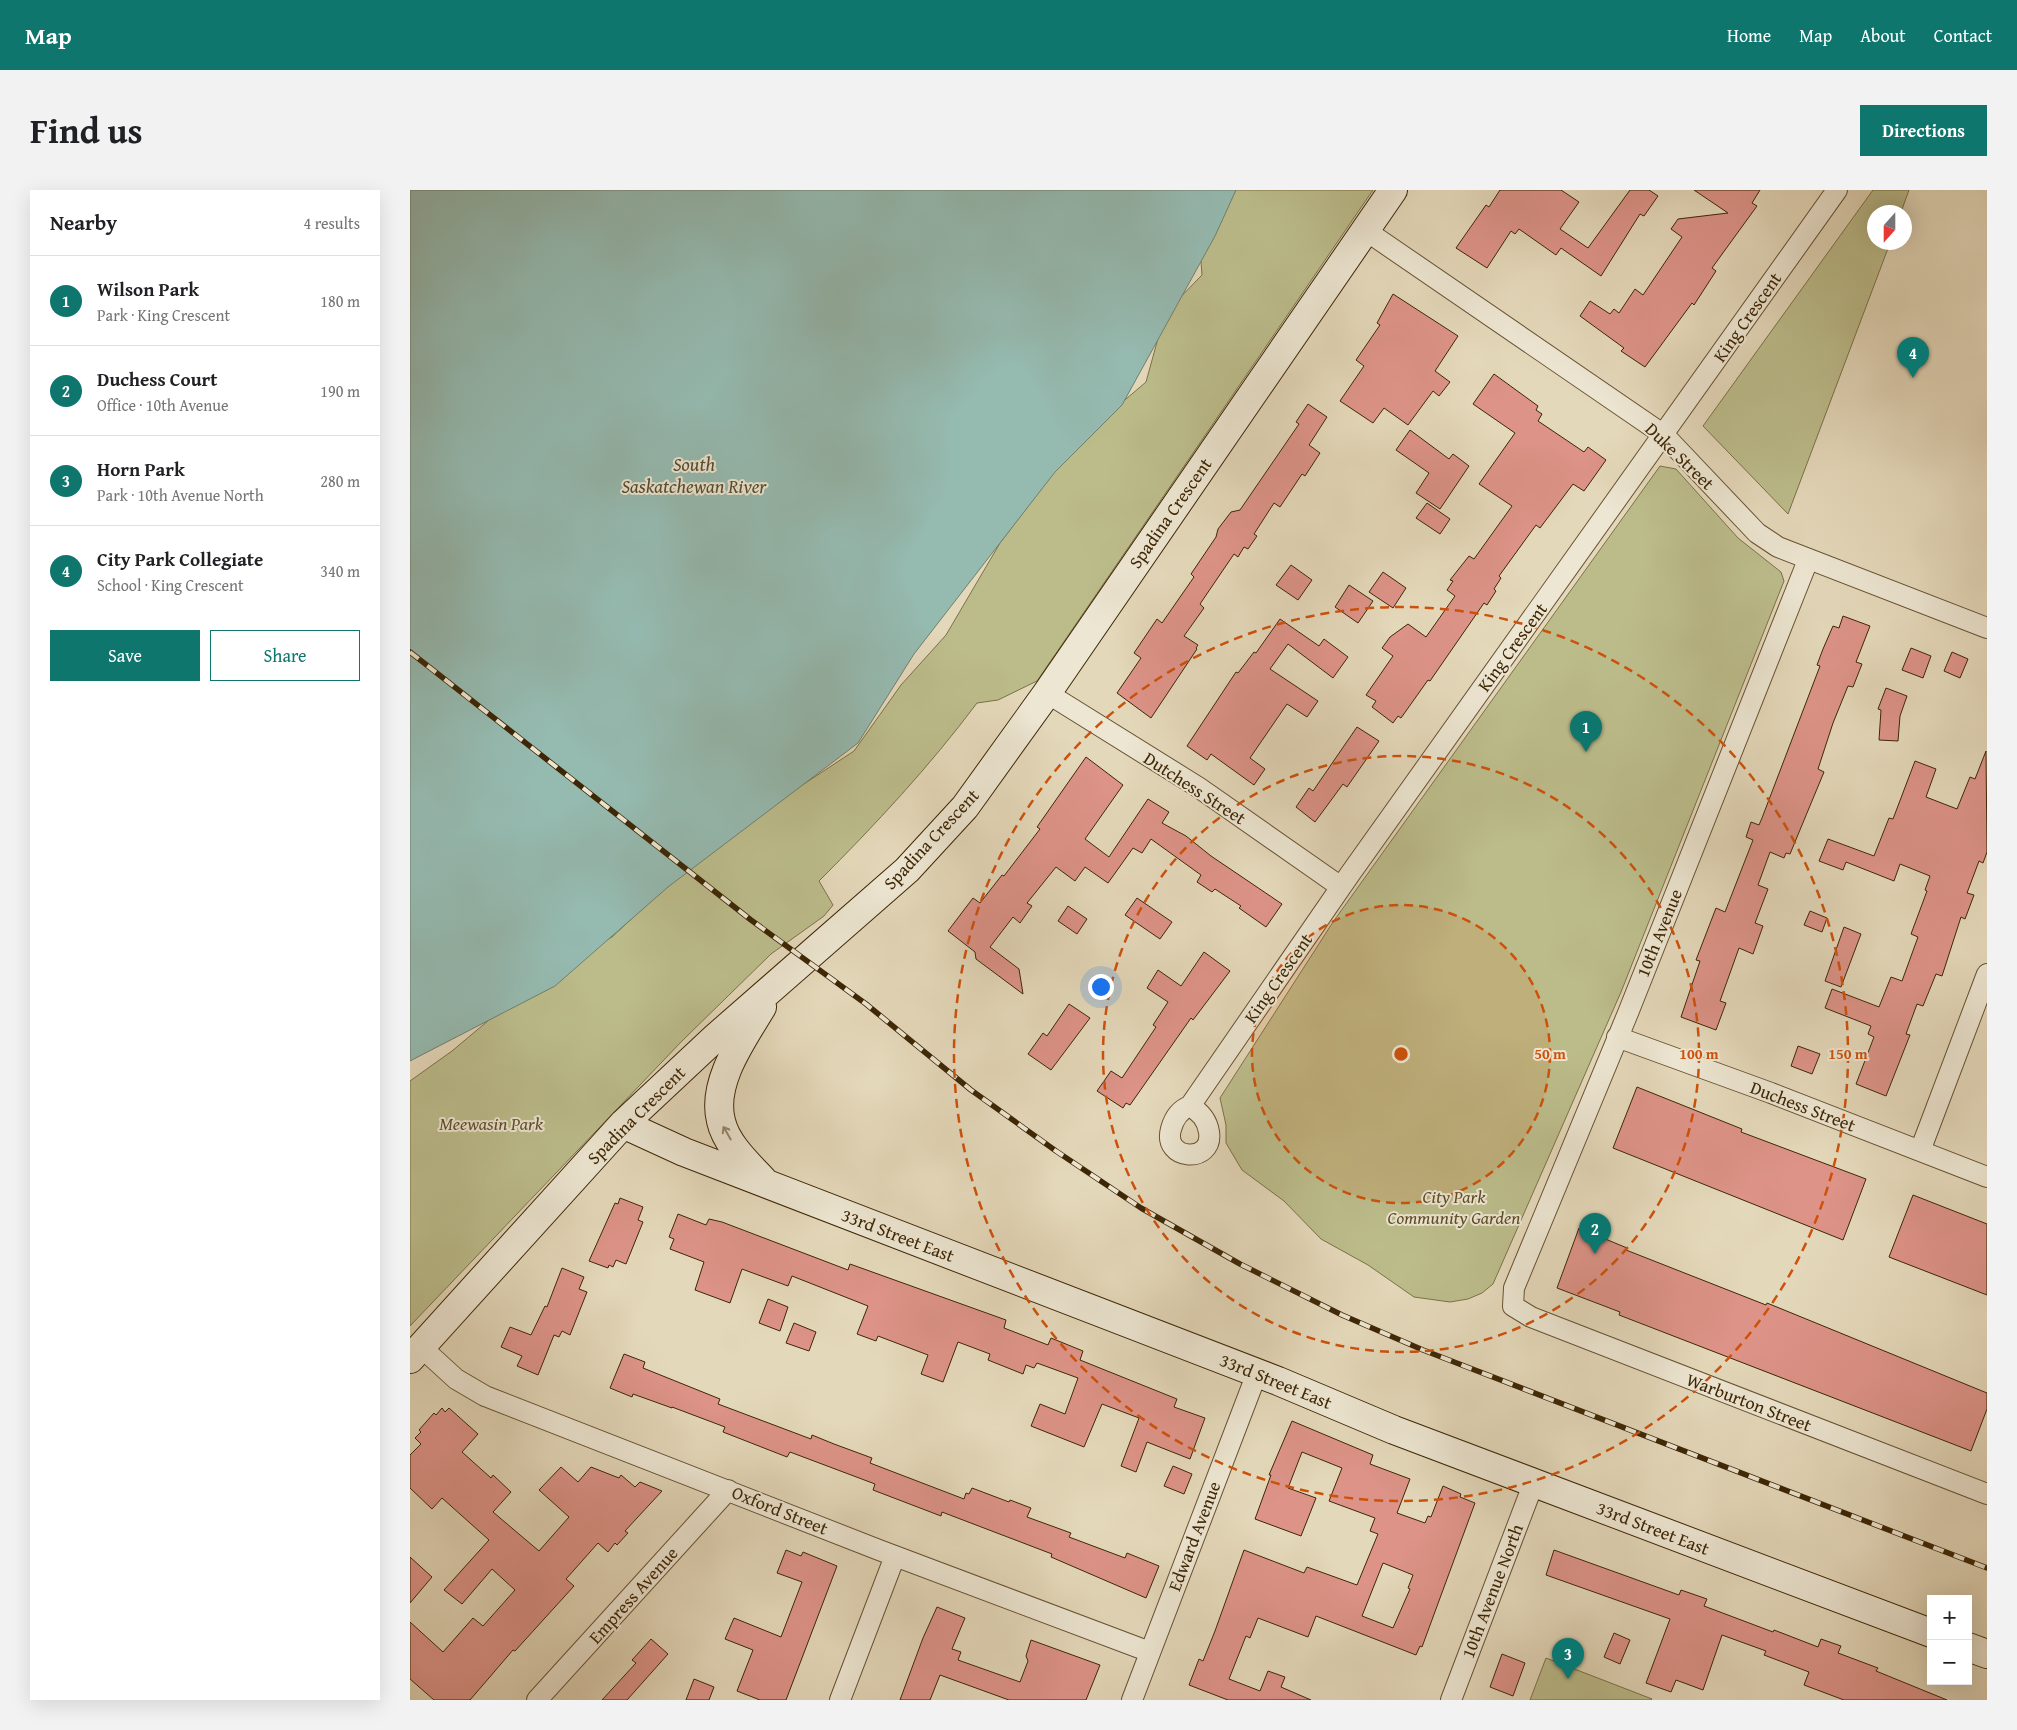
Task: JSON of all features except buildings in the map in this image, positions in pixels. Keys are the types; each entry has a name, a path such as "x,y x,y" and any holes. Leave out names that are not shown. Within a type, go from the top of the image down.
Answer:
{"street":[{"name":"Spadina Crescent","path":"416,1353 623,1124 711,1042 772,990 920,856 966,807 1047,693 1393,190"},
{"name":"King Crescent","path":"1190,1106 1342,887 1837,190"},
{"name":"Duke Street","path":"1365,230 1664,436 1757,533 1778,547 1987,628"},
{"name":"10th Avenue","path":"1513,1306 1514,1288 1617,1037 1808,560"},
{"name":"Dutchess Street","path":"1047,693 1198,788 1342,887"},
{"path":"1920,1151 1987,974"},
{"path":"768,1185 741,1156 721,1123 719,1108 722,1086 737,1050 772,990"},
{"name":"Duchess Street","path":"1617,1037 1772,1093 1987,1177"},
{"name":"33rd Street East","path":"623,1124 684,1152 1257,1373 1394,1430 1927,1631"},
{"name":"Warburton Street","path":"1513,1306 1531,1317 1987,1494"},
{"name":"Oxford Street","path":"416,1353 485,1396 895,1556 1150,1652"},
{"name":"Edward Avenue","path":"1132,1700 1257,1373"},
{"name":"10th Avenue North","path":"1451,1700 1534,1482"},
{"name":"Empress Avenue","path":"537,1700 728,1490"},
{"path":"840,1700 895,1556"},
{"path":"1972,1648 1987,1654"}],"green space":[{"name":"Meewasin Park","path":"1223,190 1373,190 1037,681 998,700 977,703 901,795 819,881 833,905 824,916 771,954 682,1041 410,1326 410,1081 452,1051 533,983 612,937 668,885 775,803 854,751 901,685 946,635 1000,543 1079,439 1146,382 1165,313 1202,275 1199,234"},
{"path":"1873,190 1909,190 1904,205 1867,205 1867,250 1887,250 1788,514 1703,426"},
{"name":"City Park Community Garden","path":"1660,466 1676,469 1738,538 1781,572 1784,581 1621,992 1493,1284 1482,1293 1468,1299 1450,1302 1414,1297 1368,1265 1321,1239 1284,1201 1242,1170 1226,1143 1226,1125 1220,1098 1333,922"},
{"path":"1546,1658 1652,1699 1530,1700"}],"water":[{"name":"South Saskatchewan River","path":"410,190 1236,190 1215,236 1122,405 1055,472 914,654 858,743 668,887 555,986 410,1061"}],"railway":[{"path":"410,652 751,920 866,1004 971,1090 1056,1151 1141,1208 1240,1264 1342,1315 1423,1350 1987,1568"}],"place":[{"name":"City Park Collegiate","path":"1913,378"},
{"name":"Wilson Park","path":"1586,752"},
{"name":"Duchess Court","path":"1595,1254"},
{"name":"Horn Park","path":"1568,1679"}]}
